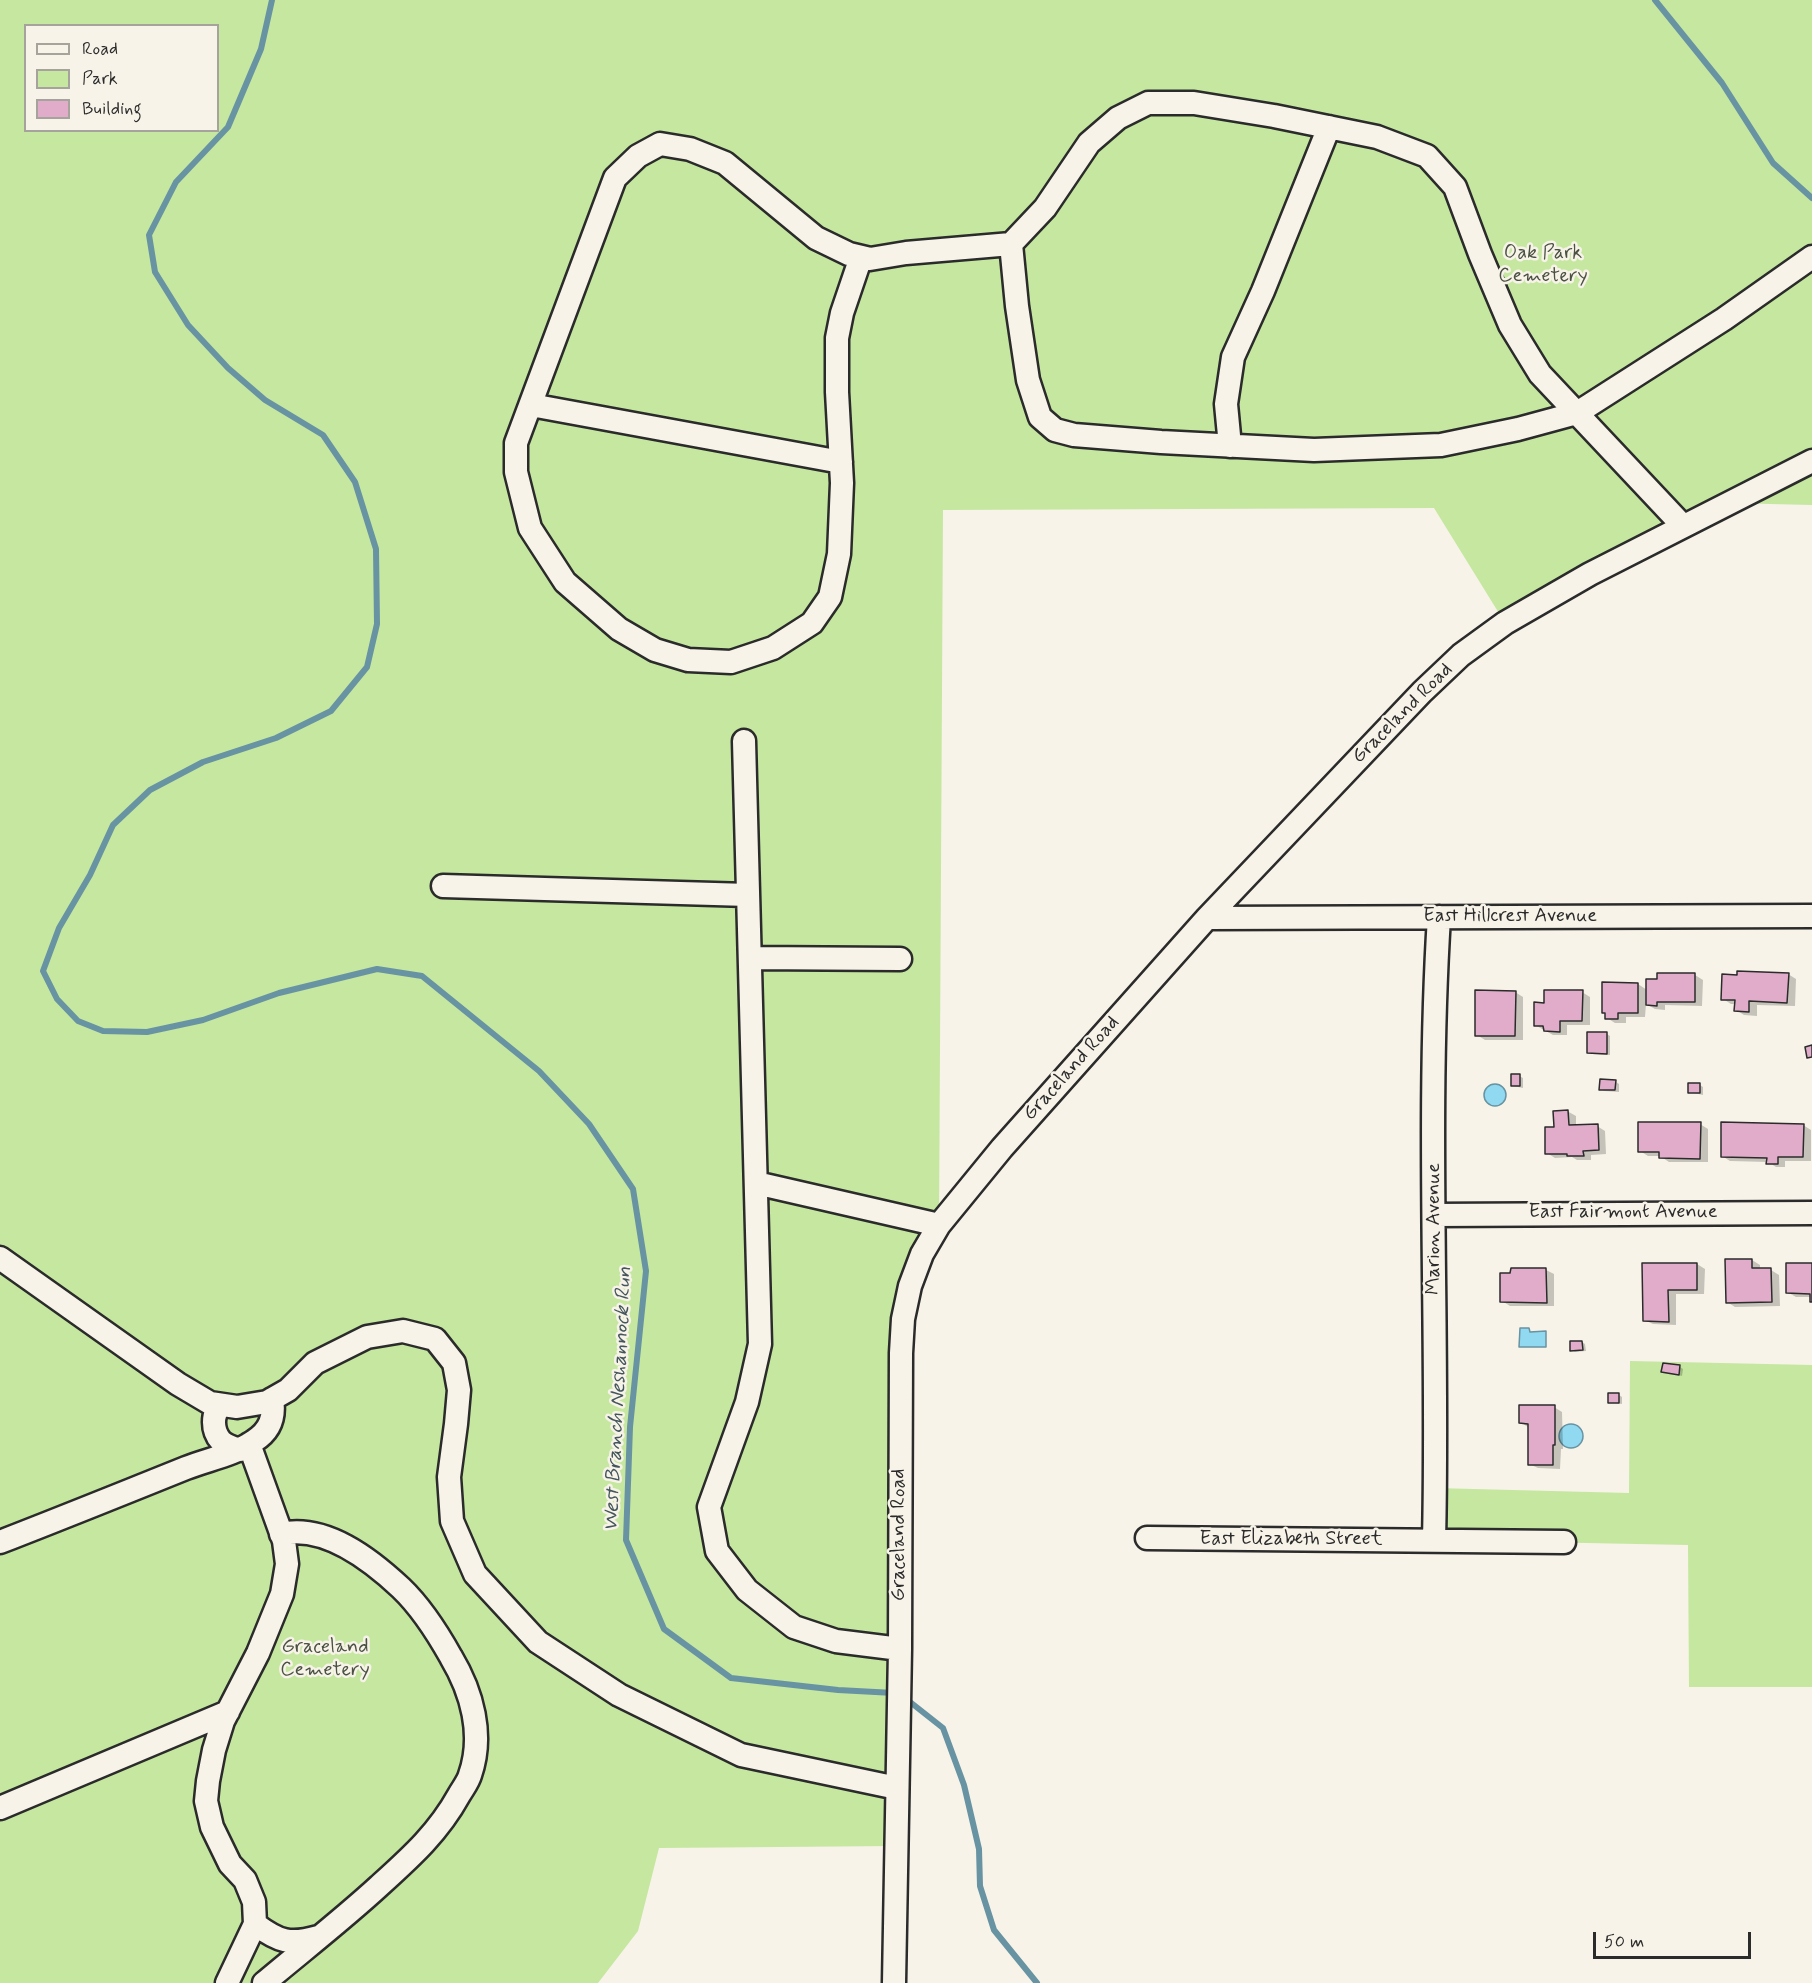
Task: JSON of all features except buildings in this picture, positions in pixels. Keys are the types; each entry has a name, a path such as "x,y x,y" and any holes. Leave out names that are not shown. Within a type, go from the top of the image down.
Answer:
{"street":[{"path":"861,256 842,313 837,338 837,392 842,483 839,554 830,597 812,623 772,648 731,662 688,660 655,650 619,629 565,582 530,528 516,472 516,443 615,178 638,156 660,144 690,149 725,163 816,238 849,254 861,256 870,259 906,253 1011,244 1045,208 1089,143 1118,118 1148,103 1194,103 1274,116 1377,137 1427,156 1455,187 1510,324 1540,374 1683,526"},
{"path":"1230,446 1226,404 1233,357 1263,291 1329,127"},
{"path":"1011,244 1028,380 1040,417 1055,430 1074,435 1314,450 1441,445 1518,429 1576,412 1724,319 1812,257"},
{"path":"531,405 841,462"},
{"name":"Graceland Road","path":"894,1983 903,1319 910,1286 922,1254 939,1225 1002,1148 1207,918 1422,692 1461,655 1505,622 1590,574 1812,461"},
{"path":"744,741 760,1344 747,1401 709,1507 717,1551 747,1590 794,1627 836,1641 900,1649"},
{"path":"443,886 748,895"},
{"name":"East Hillcrest Avenue","path":"1207,918 1812,916"},
{"name":"Marion Avenue","path":"1434,1540 1434,995 1439,917"},
{"path":"750,958 900,958"},
{"path":"756,1183 939,1225"},
{"name":"East Fairmont Avenue","path":"1434,1215 1812,1213"},
{"path":"0,1258 178,1384 210,1403 237,1407 267,1402 288,1390 315,1363 367,1337 403,1331 435,1339 454,1363 459,1390 449,1477 452,1521 475,1574 538,1642 619,1695 741,1755 897,1788"},
{"path":"0,1542 244,1447 256,1440 271,1424 274,1410 272,1399"},
{"path":"222,1405 216,1409 213,1419 221,1441 244,1447"},
{"path":"227,1983 255,1924 254,1902 245,1880 225,1855 212,1827 206,1801 214,1750 228,1712 258,1653 282,1594 287,1564 281,1534 244,1447"},
{"path":"264,1983 424,1846 451,1810 470,1776 475,1753 476,1725 463,1677 431,1622 403,1590 371,1562 333,1541 312,1533 294,1531 281,1534"},
{"name":"East Elizabeth Street","path":"1147,1538 1564,1542"},
{"path":"0,1808 228,1712"},
{"path":"255,1924 267,1933 290,1941 299,1942 320,1936"}],"green space":[{"path":"0,0 1812,0 1812,505 1729,503 1505,623 1434,508 943,510 939,1225 910,1286 896,1846 659,1848 638,1931 598,1983 0,1983"},
{"path":"1630,1361 1812,1365 1812,1687 1689,1687 1688,1545 1434,1540 1435,1488 1629,1493"}],"water":[{"path":"1495,1084 1503,1087 1506,1095 1503,1103 1495,1106 1487,1103 1484,1095 1487,1087"},
{"path":"1520,1328 1529,1328 1530,1332 1546,1331 1546,1347 1519,1347"},
{"path":"1571,1424 1576,1425 1582,1431 1582,1441 1576,1447 1571,1448 1566,1447 1560,1441 1559,1436 1560,1431 1566,1425"}],"waterway":[{"name":"West Branch Neshannock Run","path":"272,0 261,49 228,127 176,182 149,235 155,272 188,325 228,368 265,400 323,435 355,482 376,549 377,624 367,667 331,711 276,738 203,762 150,790 113,825 90,875 59,928 43,971 57,999 78,1021 103,1031 147,1032 203,1020 279,993 377,969 422,976 539,1071 589,1124 633,1189 646,1271 630,1427 626,1540 664,1629 731,1678 838,1690 894,1693"},
{"path":"1655,0 1722,83 1773,163 1812,198"},
{"name":"West Branch Neshannock Run","path":"905,1698 943,1728 964,1785 979,1849 980,1886 994,1930 1037,1983"}],"park label":[{"name":"Oak Park Cemetery","path":"1543,266"},
{"name":"Graceland Cemetery","path":"325,1660"}]}
